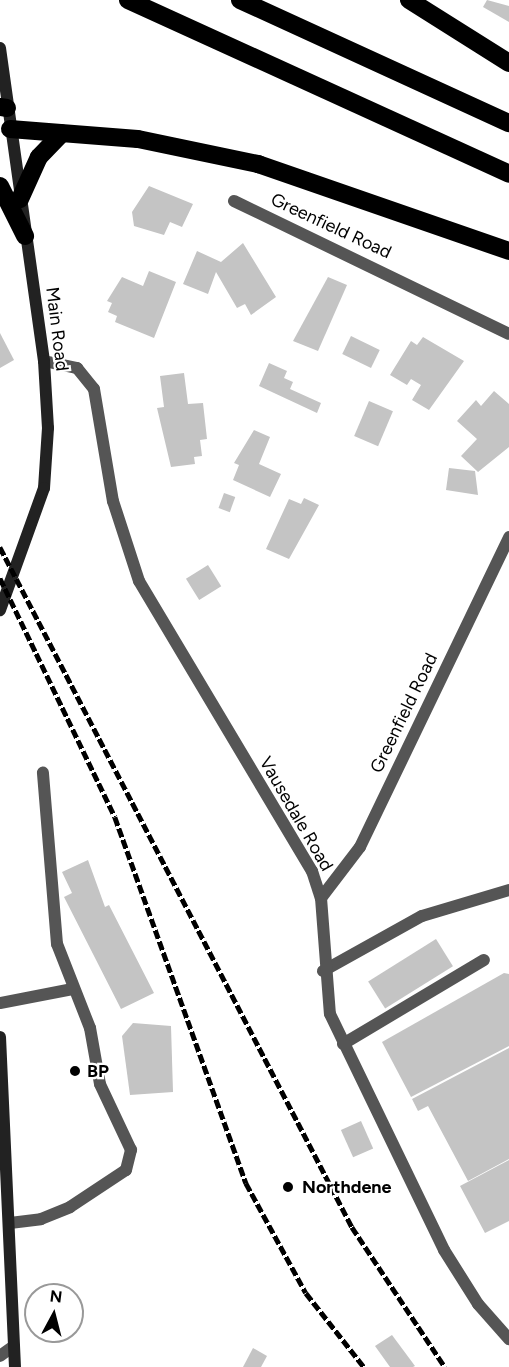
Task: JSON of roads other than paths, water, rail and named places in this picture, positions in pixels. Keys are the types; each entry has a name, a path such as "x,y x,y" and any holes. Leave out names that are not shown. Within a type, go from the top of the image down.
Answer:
{"highway":[{"path":"128,0 509,174"},
{"path":"240,0 509,123"},
{"path":"409,0 509,63"},
{"path":"10,129 138,140 258,164 509,251"},
{"path":"20,199 39,157 62,133"},
{"path":"0,186 26,236"}],"main road":[{"name":"Main Road","path":"0,48 4,108 10,129 44,361 44,488 0,610"},
{"path":"0,1037 1,1091 10,1223 5,1239 15,1367"}],"street":[{"name":"Greenfield Road","path":"234,201 509,334"},
{"name":"Vausedale Road","path":"44,361 77,368 94,389 113,501 139,581 302,852 321,898 323,971 330,1014 460,1277 509,1339"},
{"name":"Greenfield Road","path":"321,898 360,847 509,537"},
{"path":"10,1223 41,1219 70,1207 115,1179 130,1161 127,1136 100,1084 90,1028 73,989 51,915 42,773"},
{"path":"323,971 422,916 509,890"},
{"path":"343,1044 484,960"},
{"path":"0,1003 73,989"},
{"path":"0,1356 14,1346"}],"railway":[{"path":"0,547 352,1227 445,1367"},
{"path":"0,578 115,817 246,1183 306,1293 364,1367"}],"place":[{"name":"BP","path":"75,1071"},
{"name":"Northdene","path":"288,1187"}]}
